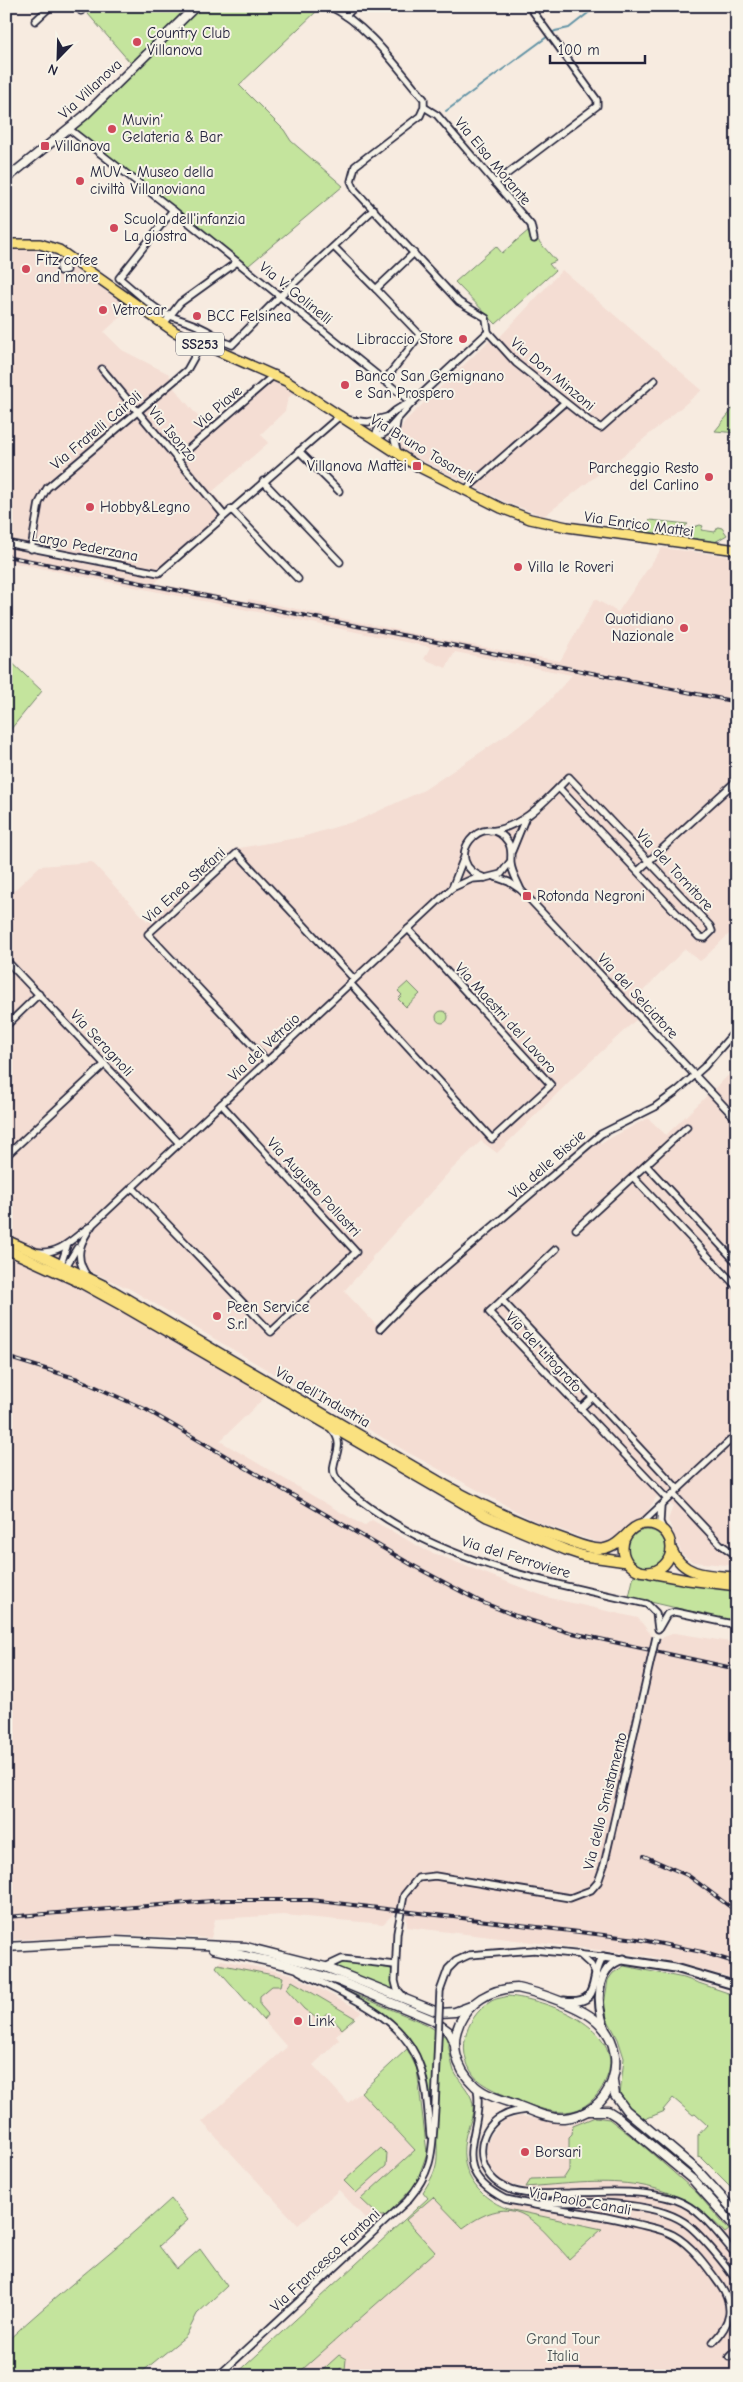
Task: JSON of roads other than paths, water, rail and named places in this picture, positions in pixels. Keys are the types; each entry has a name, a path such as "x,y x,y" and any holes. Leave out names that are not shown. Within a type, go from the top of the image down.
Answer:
{"main road":[{"name":"Via Villanova","path":"6,179 69,129 196,6"},
{"name":"Via Villanova","path":"6,174 21,166"},
{"name":"Via Bruno Tosarelli","path":"6,244 40,244 54,248 67,260 163,324 201,344 275,374 345,417 398,454 464,491 510,512 538,521"},
{"name":"Via Enrico Mattei","path":"538,521 623,536 737,550"},
{"name":"Via dell'Industria","path":"6,1240 34,1252 62,1268 457,1502 508,1527 584,1556 627,1562"},
{"name":"Via dell'Industria","path":"6,1250 88,1278 446,1485 497,1512 556,1536 596,1549 615,1545 629,1532"},
{"path":"737,1577 686,1569 678,1562 664,1531 653,1525 640,1525 629,1532 623,1543 624,1556 627,1562 637,1570 688,1580 737,1586"},
{"path":"650,1572 663,1567 672,1550"},
{"path":"6,1947 115,1941 246,1947 325,1967 440,2013 455,2012 471,2006 488,1993 504,1988 526,1990 585,2013 605,2030 612,2043 616,2057 613,2081 600,2101 588,2111"},
{"path":"179,1944 287,1965 339,1981 433,2020 448,2031 456,2045"},
{"path":"471,2006 460,2023 456,2045 458,2060 463,2071 477,2088 547,2116 563,2118 599,2110 616,2116 693,2180 737,2229"},
{"path":"613,2081 615,2095 626,2110 698,2171 737,2214"}],"street":[{"path":"35,21 51,6"},
{"path":"329,6 346,16 370,38 424,99 424,107"},
{"path":"346,16 355,6"},
{"path":"495,183 597,106 597,100 529,6"},
{"name":"Via Don Minzoni","path":"424,107 420,116 359,161 352,173 351,181 355,190 459,302 486,318 488,332 516,363 564,403 600,428 655,380"},
{"name":"Via Elsa Morante","path":"424,107 437,115 531,225 534,239"},
{"name":"Via V. Golinelli","path":"69,129 173,210 412,403"},
{"path":"173,210 119,278 169,316 198,326 232,345 280,296 374,210"},
{"path":"334,247 420,335 384,381"},
{"path":"376,289 414,253"},
{"path":"163,324 180,304 237,262"},
{"path":"375,438 385,433 412,403 484,339 488,332"},
{"path":"219,352 222,341"},
{"name":"Via Fratelli Cairoli","path":"31,548 39,503 47,488 187,370 201,344"},
{"name":"Via Isonzo","path":"102,369 224,515"},
{"name":"Via Piave","path":"177,459 275,374"},
{"path":"224,515 299,451 345,417 368,422 391,415 412,403"},
{"path":"464,491 564,403"},
{"path":"375,438 378,429 391,415"},
{"path":"398,420 394,439 398,454"},
{"path":"299,451 339,492"},
{"path":"263,481 340,562"},
{"path":"231,509 298,579"},
{"name":"Largo Pederzana","path":"6,543 159,572 224,515"},
{"name":"Via del Tornitore","path":"569,777 710,926 712,931 709,935 705,938 699,936 559,788 569,777"},
{"path":"638,872 737,780"},
{"path":"525,819 510,862 501,874 485,878 470,870 464,855 471,837 477,833 500,830 525,819 559,788"},
{"path":"490,831 502,835 512,852"},
{"name":"Via Enea Stefani","path":"267,1061 148,934 237,853 352,981"},
{"name":"Via del Vetraio","path":"452,888 464,855"},
{"name":"Via del Selciatore","path":"510,862 521,890"},
{"name":"Via del Selciatore","path":"495,877 509,882 521,890 737,1120"},
{"name":"Via del Vetraio","path":"34,1252 52,1252 68,1244 93,1224 452,888 472,879 485,878"},
{"name":"Via Maestri del Lavoro","path":"352,981 492,1139 551,1085 408,929"},
{"name":"Via Seragnoli","path":"6,960 179,1143"},
{"path":"6,1026 39,994"},
{"name":"Via delle Biscie","path":"380,1329 415,1293 601,1134 655,1107 695,1075 737,1029"},
{"path":"6,1156 105,1064"},
{"name":"Via Augusto Pollastri","path":"132,1187 272,1332 356,1252 220,1104"},
{"path":"576,1229 687,1127"},
{"path":"646,1165 737,1262"},
{"path":"633,1177 737,1287"},
{"name":"Via del Vetraio","path":"62,1268 93,1224"},
{"path":"81,1242 78,1256 88,1278"},
{"name":"Via del Vetraio","path":"62,1268 68,1244"},
{"path":"502,1300 556,1249"},
{"name":"Via del Litografo","path":"667,1500 489,1312 502,1300 678,1489"},
{"path":"580,1409 593,1397"},
{"name":"Via del Ferroviere","path":"330,1428 337,1435 339,1444 334,1469 336,1479 388,1520 437,1545 521,1575 647,1604 656,1614 658,1628"},
{"path":"640,1525 737,1434"},
{"path":"673,1494 720,1544 737,1556"},
{"path":"661,1506 660,1522 664,1531"},
{"path":"658,1628 664,1616 672,1612 737,1625"},
{"name":"Via dello Smistamento","path":"407,1999 396,1987 395,1965 403,1898 410,1886 418,1878 435,1876 570,1898 591,1890 598,1882 604,1866 658,1628"},
{"name":"Via Francesco Fantoni","path":"218,2376 407,2201 424,2178 432,2152 440,1991 444,1975 456,1961 469,1955 534,1950 561,1951 603,1957"},
{"path":"577,1953 585,1958 595,1973"},
{"path":"603,1957 675,1968 737,1986"},
{"path":"603,1957 606,1971 601,1986 600,2016 605,2030"},
{"path":"550,1999 571,2002 584,1999 595,1985 595,1973 603,1957"},
{"path":"606,1971 625,1959"},
{"path":"325,1967 342,1960 395,1965"},
{"name":"Via Francesco Fantoni","path":"287,1965 380,2014 400,2032 420,2064 428,2103 432,2152"},
{"name":"Via Paolo Canali","path":"477,2088 479,2109 470,2150 475,2173 492,2193 505,2199 525,2203 599,2214 665,2231 680,2239 714,2276 730,2303 729,2321 724,2332 713,2342"},
{"name":"Via Paolo Canali","path":"529,2110 501,2116 485,2134 482,2147 482,2161 488,2174 497,2183 510,2190 528,2193 607,2192 652,2195 675,2200 698,2212 737,2256"},
{"path":"525,2203 600,2201 658,2211 676,2217 691,2228 737,2282"},
{"path":"729,2357 737,2350"}],"waterway":[{"path":"446,111 555,31 569,28 597,6"}],"railway":[{"path":"6,556 737,702"},
{"path":"6,1357 78,1379 147,1410 412,1565 479,1601 516,1616 568,1632 737,1669"},
{"path":"644,1856 689,1876 737,1912"},
{"path":"6,1917 225,1900 311,1900 637,1939 702,1952 737,1963"}],"place":[{"name":"Country Club Villanova","path":"137,42"},
{"name":"Muvin' Gelateria & Bar","path":"112,129"},
{"name":"Villanova","path":"45,146"},
{"name":"MUV - Museo della civiltà Villanoviana","path":"80,181"},
{"name":"Scuola dell'infanzia La giostra","path":"114,228"},
{"name":"Fitz cofee and more","path":"26,269"},
{"name":"Vetrocar","path":"103,310"},
{"name":"BCC Felsinea","path":"197,316"},
{"name":"Libraccio Store","path":"463,339"},
{"name":"Banco San Gemignano e San Prospero","path":"345,385"},
{"name":"Villanova Mattei","path":"417,466"},
{"name":"Parcheggio Resto del Carlino","path":"709,477"},
{"name":"Hobby&Legno","path":"90,507"},
{"name":"Villa le Roveri","path":"518,567"},
{"name":"Quotidiano Nazionale","path":"684,628"},
{"name":"Rotonda Negroni","path":"527,896"},
{"name":"Peen Service S.r.l","path":"217,1316"},
{"name":"Link","path":"298,2021"},
{"name":"Borsari","path":"525,2152"}],"park label":[{"name":"Grand Tour Italia","path":"563,2348"}]}
